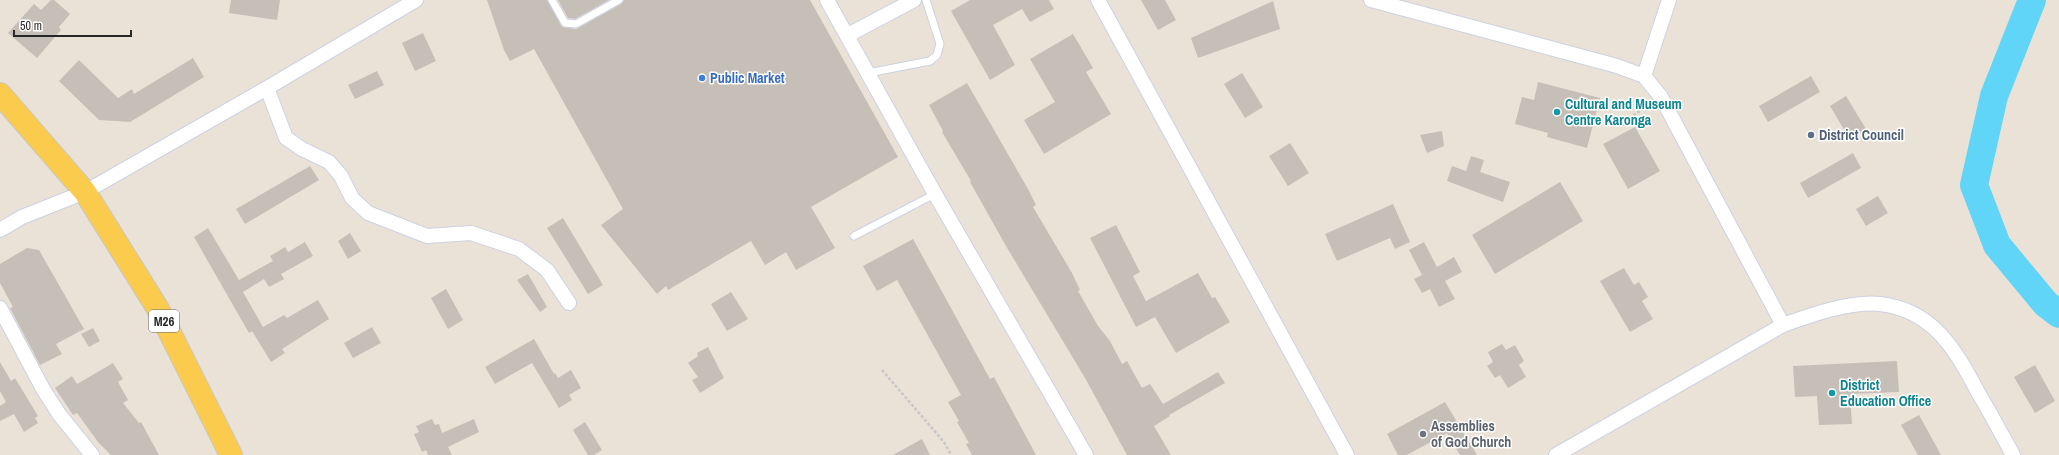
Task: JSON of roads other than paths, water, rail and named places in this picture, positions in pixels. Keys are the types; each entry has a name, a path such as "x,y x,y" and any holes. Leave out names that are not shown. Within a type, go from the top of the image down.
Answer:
{"main road":[{"name":"M26","path":"0,94 85,192 158,309 231,455"}],"street":[{"path":"0,230 22,217 85,192 267,88 416,0"},
{"path":"827,0 935,194 1086,455"},
{"path":"848,36 914,0"},
{"path":"1098,0 1347,455"},
{"path":"1371,0 1617,66 1644,76 1661,97 1783,326"},
{"path":"1644,76 1669,0"},
{"path":"267,88 286,138 302,149 329,162 341,176 352,198 368,214 427,236 471,233 519,249 547,270 569,303"},
{"path":"1556,455 1783,326 1813,314 1850,306 1879,304 1904,309 1930,324 1956,352 2013,455"},
{"path":"0,308 43,389 59,414 92,455"}],"lane":[{"path":"552,0 565,23 570,24 576,24 619,0"},
{"path":"868,73 930,61 937,54 940,44 926,0"},
{"path":"854,236 935,194"}],"waterway":[{"path":"2032,0 1994,96 1974,185 1997,245 2046,304 2059,314"}],"place":[{"name":"Public Market","path":"702,78"},
{"name":"Cultural and Museum Centre Karonga","path":"1557,112"},
{"name":"District Council","path":"1811,135"},
{"name":"District Education Office","path":"1832,393"},
{"name":"Assemblies of God Church","path":"1423,434"}]}
